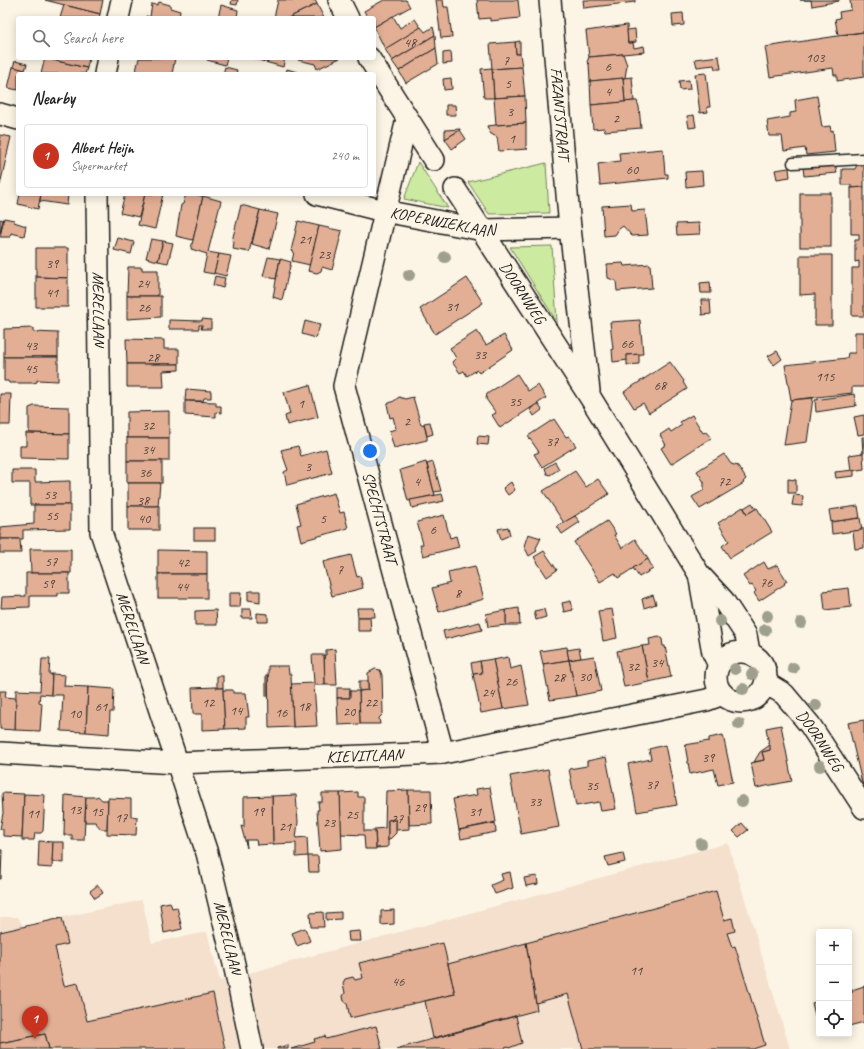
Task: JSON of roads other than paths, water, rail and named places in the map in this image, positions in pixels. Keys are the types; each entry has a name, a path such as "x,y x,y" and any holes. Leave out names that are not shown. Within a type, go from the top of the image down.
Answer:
{"street":[{"path":"118,16 122,0"},
{"path":"339,0 347,16"},
{"name":"FAZANTSTRAAT","path":"550,0 570,228"},
{"path":"105,72 108,60"},
{"path":"370,60 434,160"},
{"path":"0,114 16,118"},
{"name":"SPECHTSTRAAT","path":"407,119 384,211 344,386 443,753"},
{"name":"DOORNWEG","path":"455,189 590,397 699,574 723,600 746,635 749,652"},
{"name":"MERELLAAN","path":"97,196 101,532 176,764 207,853 234,964 252,1049"},
{"name":"KOPERWIEKLAAN","path":"326,196 384,211 483,230 570,228"},
{"name":"DOORNWEG","path":"570,228 590,397"},
{"name":"DOORNWEG","path":"699,574 713,653 719,665"},
{"path":"736,652 749,652 759,658 765,669 766,683 763,690 756,697 745,702 733,700 723,694 718,687 716,677 719,665 725,657 736,652"},
{"name":"DOORNWEG","path":"766,683 784,694 810,725 864,808"},
{"name":"KIEVITLAAN","path":"0,753 176,764 443,753 707,700 723,694"}],"lane":[{"path":"793,163 864,159"}],"place":[{"name":"Albert Heijn","path":"35,1039"}]}
